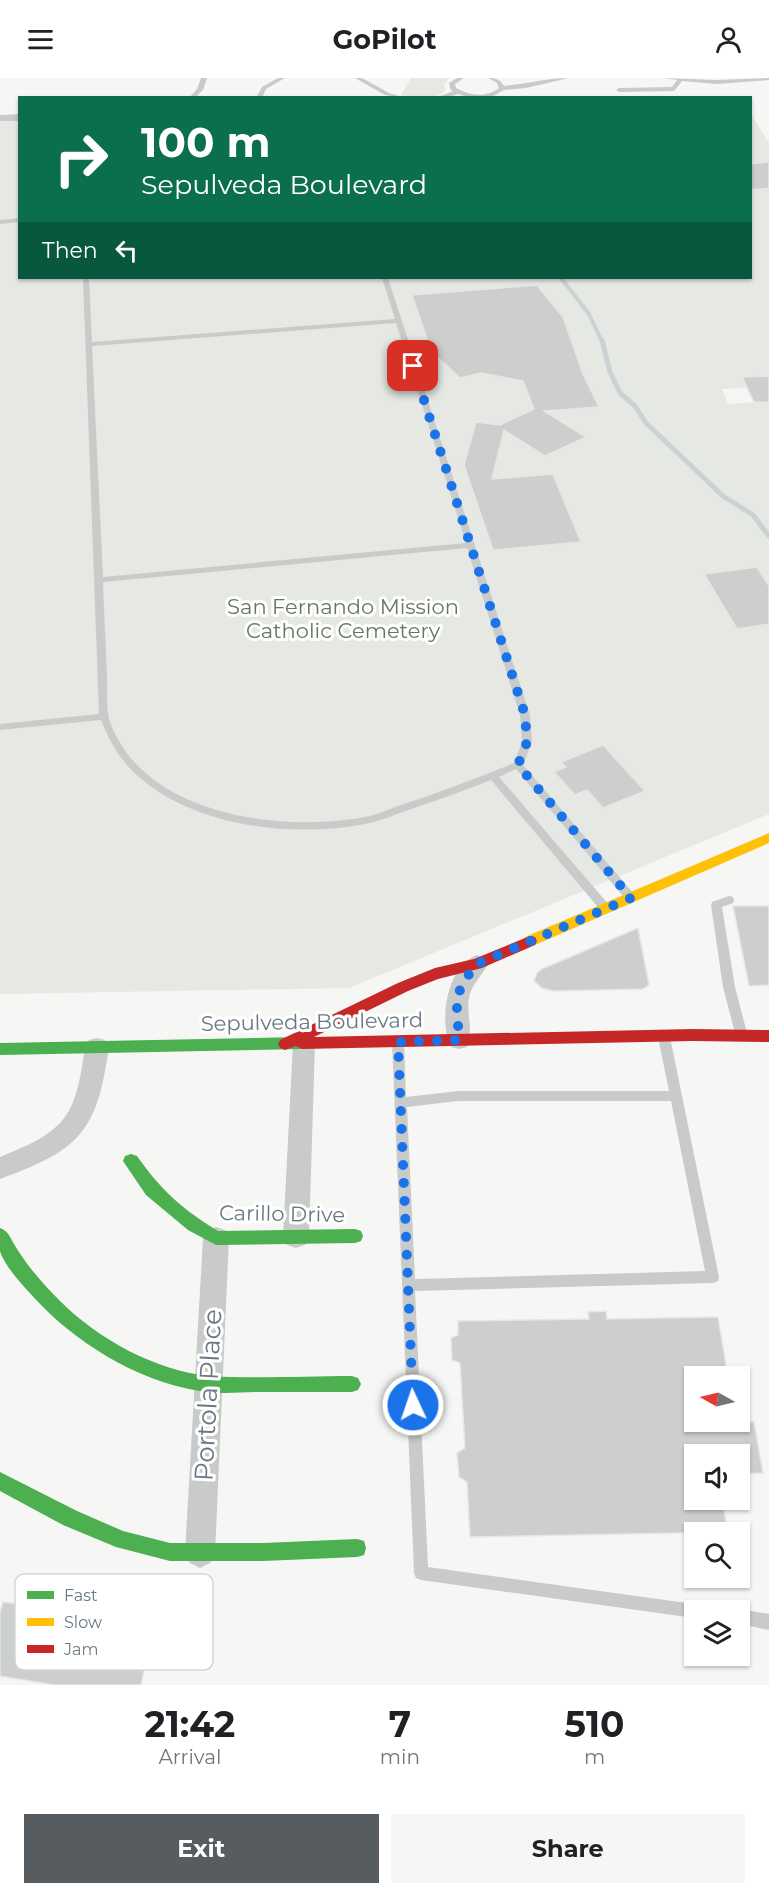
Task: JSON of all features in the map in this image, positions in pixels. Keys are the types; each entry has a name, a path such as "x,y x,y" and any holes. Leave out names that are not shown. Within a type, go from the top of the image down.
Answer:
{"street":[{"path":"0,118 18,117"},
{"path":"296,1237 294,1044 403,987 435,974 477,964 769,838"},
{"path":"459,1040 456,998 461,984 477,964"},
{"name":"Sepulveda Boulevard","path":"0,1049 693,1035 769,1036"},
{"path":"0,1168 58,1141 70,1132 84,1108 98,1047"},
{"name":"Carillo Drive","path":"131,1161 152,1190 194,1225 216,1238 355,1236"},
{"path":"0,1235 23,1272 73,1324 123,1357 162,1374 208,1384 352,1384"},
{"name":"Portola Place","path":"200,1552 216,1238"},
{"path":"0,1481 70,1518 123,1540 170,1552 357,1548"}],"lane":[{"path":"193,96 200,90 204,78"},
{"path":"260,96 264,88 282,78"},
{"path":"358,78 395,96"},
{"path":"457,92 453,89 452,83 461,78"},
{"path":"491,78 499,82 502,88"},
{"path":"444,96 457,92 480,96 494,93 502,88 566,78"},
{"path":"667,78 725,82 769,78"},
{"path":"619,90 674,89 681,78"},
{"path":"0,222 18,220"},
{"path":"86,279 104,717 120,750 146,778 180,799 221,815 259,823 308,827 364,821 437,799 518,765 527,742 525,715 385,279"},
{"path":"89,344 399,321"},
{"path":"99,580 471,545"},
{"path":"0,727 104,717"},
{"path":"518,765 631,898"},
{"path":"492,775 606,909"},
{"path":"729,900 716,905 729,987 742,1036"},
{"path":"408,1285 713,1277 664,1037"},
{"path":"398,1042 421,1573 684,1610"},
{"path":"400,1103 458,1096 676,1096"},
{"path":"750,1619 769,1622"}],"green space":[{"path":"411,78 449,78 444,84 445,91 435,96 401,95"},
{"path":"752,115 769,143 769,162 752,164"},
{"name":"San Fernando Mission Catholic Cemetery","path":"0,121 18,121 18,279 752,279 752,171 769,169 769,375 760,376 765,387 722,389 728,404 769,401 769,814 349,988 0,994"}],"building":[{"path":"769,162 769,188 752,190 752,164"},
{"path":"537,285 563,317 583,374 599,407 544,411 586,437 545,456 504,430 492,479 553,474 581,542 493,550 464,465 476,422 500,425 534,409 523,381 481,373 460,378 431,351 412,295"},
{"path":"769,376 769,402 754,402 742,377"},
{"path":"757,567 769,586 769,624 737,629 704,574"},
{"path":"603,745 645,791 603,808 587,790 575,795 554,772 566,767 561,762"},
{"path":"733,906 769,906 769,985 749,986"},
{"path":"638,928 649,985 643,989 553,991 542,988 534,981 537,973 542,969"},
{"path":"606,1311 607,1319 718,1317 726,1366 684,1366 684,1432 750,1432 750,1422 754,1422 763,1473 750,1474 750,1444 684,1444 684,1510 724,1510 726,1522 684,1522 684,1533 470,1537 467,1482 459,1477 457,1453 465,1448 460,1363 452,1360 451,1338 458,1335 458,1321 589,1319 588,1312"},
{"path":"3,1602 15,1604 15,1670 144,1670 141,1685 54,1685 0,1676 0,1612"}],"waterway":[{"path":"562,279 589,314 602,342"},
{"path":"602,340 610,372 620,393 635,406 646,423 723,496 753,515 769,536"}],"traffic: fast":[{"path":"0,1049 302,1043"},
{"path":"131,1161 152,1190 194,1225 216,1238 355,1236"},
{"path":"0,1235 16,1263 61,1313 87,1334 147,1367 178,1378 209,1384 352,1384"},
{"path":"0,1481 70,1518 123,1540 170,1552 263,1552 357,1548"}],"traffic: slow":[{"path":"530,941 769,838"}],"traffic: jam":[{"path":"285,1044 403,987 435,974 477,964 530,941"},
{"path":"302,1043 693,1035 769,1036"}],"route":[{"path":"413,366 525,715 527,742 518,765 631,898 477,964 461,984 456,998 459,1040 398,1042 413,1405"}]}
